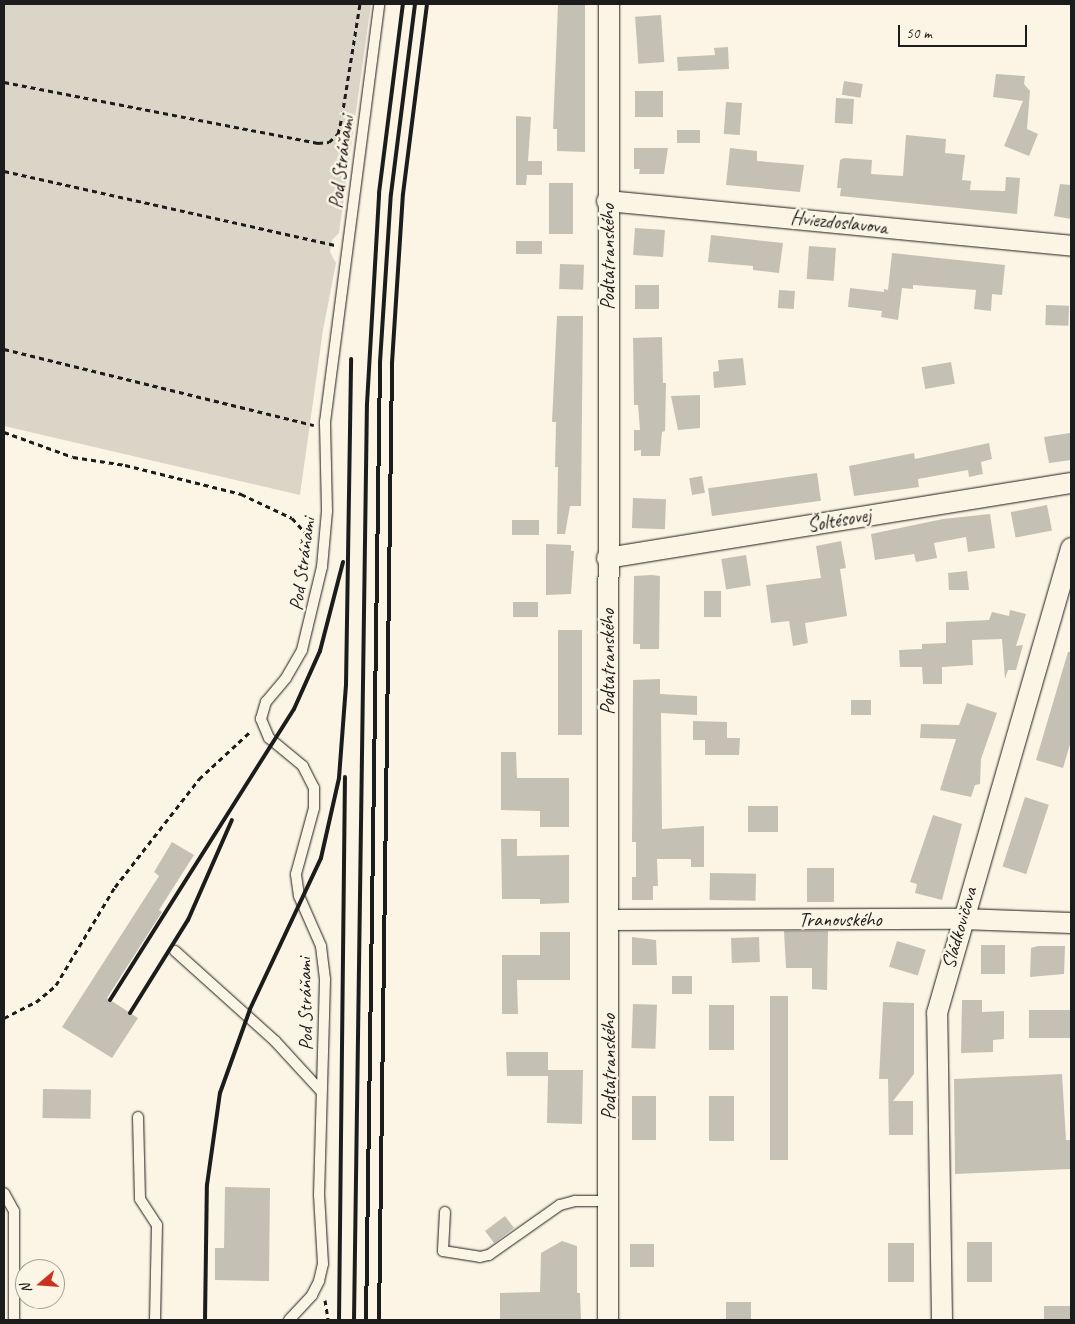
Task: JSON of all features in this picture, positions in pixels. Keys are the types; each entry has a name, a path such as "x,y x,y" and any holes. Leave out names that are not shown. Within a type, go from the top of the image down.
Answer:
{"street":[{"name":"Podtatranského","path":"608,1320 607,201 609,4"},
{"name":"Hviezdoslavova","path":"607,201 1071,246"},
{"name":"Šoltésovej","path":"607,558 1071,483"},
{"name":"Sládkovičova","path":"942,1320 935,1029 939,997 1071,548"},
{"name":"Tranovského","path":"608,920 962,919 1071,923"}],"lane":[{"name":"Pod Stráňami","path":"289,1320 312,1295 319,1281 323,1264 319,1195 320,1090 325,1049 324,970 321,946 299,896 296,874 314,808 314,788 303,766 269,738 262,726 266,702 286,678 302,650 322,567 327,511 325,427 379,4"},
{"name":"Pod Stráňami","path":"176,951 275,1041 320,1090"},
{"path":"138,1116 140,1199 157,1225 155,1320"},
{"path":"4,1193 14,1211 14,1320"},
{"path":"445,1212 443,1251 480,1257 489,1255 560,1205 575,1201 608,1201"}],"path":[{"path":"4,82 318,143 329,142 338,134 360,4"},
{"path":"4,171 348,247"},
{"path":"4,349 288,421 325,427"},
{"path":"4,432 73,457 125,465 241,494 292,518 315,545 322,567"},
{"path":"4,1018 36,1002 56,985 115,887 198,779 241,739 262,726"}],"shaded area":[{"path":"4,4 371,4 339,233 332,240 330,252 336,263 323,330 300,495 4,426"}],"building":[{"path":"558,4 585,4 585,152 557,151 557,129 553,129"},
{"path":"661,15 664,62 638,64 635,17"},
{"path":"728,47 729,69 678,71 677,57 715,55 714,48"},
{"path":"996,74 1025,76 1024,84 1030,91 1027,129 1038,134 1029,156 1004,146 1023,101 993,97"},
{"path":"844,81 863,84 861,98 842,95"},
{"path":"635,91 663,91 663,117 635,117"},
{"path":"836,98 854,99 853,124 835,123"},
{"path":"726,102 742,103 740,135 724,134"},
{"path":"516,116 531,117 528,161 542,161 542,175 527,175 526,185 516,185"},
{"path":"677,130 700,130 700,143 677,143"},
{"path":"906,135 946,139 945,153 965,155 962,180 971,181 970,190 1005,191 1006,177 1020,178 1017,214 840,196 841,188 837,188 840,160 844,158 872,160 871,174 903,176"},
{"path":"634,148 668,148 664,174 639,174 640,169 634,169"},
{"path":"730,148 757,151 757,161 804,165 800,192 726,185"},
{"path":"549,183 573,183 573,234 549,234"},
{"path":"1060,184 1071,185 1071,219 1054,216"},
{"path":"635,228 665,230 663,257 633,255"},
{"path":"711,235 783,243 779,273 753,270 753,266 708,262"},
{"path":"516,241 542,241 542,254 516,254"},
{"path":"809,246 836,248 834,281 807,279"},
{"path":"892,253 1005,265 1002,295 992,294 991,311 974,309 976,290 913,285 913,289 902,288 898,320 881,317 882,311 848,307 850,288 884,292 884,289 888,290"},
{"path":"560,264 584,265 583,290 559,289"},
{"path":"635,285 659,285 659,309 635,309"},
{"path":"779,290 795,291 794,309 778,308"},
{"path":"1046,305 1069,306 1068,326 1045,325"},
{"path":"557,316 583,316 581,506 570,506 565,534 557,534 558,467 555,467 556,422 552,422"},
{"path":"662,337 663,383 666,383 665,431 662,432 660,456 641,456 641,450 634,451 634,430 640,430 638,405 634,405 633,338"},
{"path":"743,358 746,385 714,388 713,372 719,371 718,360"},
{"path":"951,362 955,384 925,389 921,367"},
{"path":"700,395 700,428 678,430 671,396"},
{"path":"1070,433 1071,460 1049,463 1044,437"},
{"path":"989,443 992,459 981,462 983,474 969,477 968,470 918,479 919,487 854,496 849,466 914,453 915,459"},
{"path":"817,473 821,501 712,516 708,488"},
{"path":"702,476 705,493 692,495 689,478"},
{"path":"633,498 666,499 665,529 632,528"},
{"path":"1047,505 1052,531 1016,538 1011,512"},
{"path":"990,514 995,548 968,552 966,537 934,543 937,558 916,562 914,554 875,560 871,534 943,519"},
{"path":"512,520 539,520 539,535 512,535"},
{"path":"841,541 846,568 840,569 847,616 805,623 808,643 793,646 789,621 771,623 766,585 821,578 816,546"},
{"path":"546,544 571,545 571,551 574,551 571,594 546,595"},
{"path":"746,555 751,586 726,590 721,559"},
{"path":"967,571 969,590 949,590 948,573"},
{"path":"634,576 660,576 659,649 640,649 640,644 633,644"},
{"path":"704,591 721,591 721,617 704,617"},
{"path":"513,602 538,602 538,617 513,617"},
{"path":"1010,610 1026,614 1016,646 1023,645 1016,670 1008,670 1005,679 1002,639 972,640 973,665 942,667 942,684 923,684 922,667 900,667 899,650 922,649 922,644 946,643 946,622 989,620 992,612 1009,616"},
{"path":"558,630 582,630 582,735 558,735"},
{"path":"1068,652 1071,652 1071,741 1063,768 1036,760"},
{"path":"660,679 660,694 697,696 697,715 661,713 662,829 704,826 704,867 691,867 691,859 657,859 658,886 653,886 653,900 632,900 632,877 636,877 636,842 632,842 633,680"},
{"path":"851,700 871,700 871,715 851,715"},
{"path":"967,703 997,713 981,759 980,784 975,785 971,797 940,790 956,739 920,738 921,724 959,725"},
{"path":"693,721 727,722 727,738 740,738 739,755 705,755 705,740 693,740"},
{"path":"501,752 516,752 517,778 569,778 569,827 540,827 540,811 501,810"},
{"path":"1025,797 1049,805 1026,874 1002,866"},
{"path":"748,806 778,806 778,832 748,832"},
{"path":"933,815 962,824 942,900 915,893 917,884 910,882"},
{"path":"501,839 517,839 517,856 569,855 569,903 540,904 540,899 502,899"},
{"path":"172,842 194,855 159,910 162,912 107,998 138,1018 112,1058 62,1027 159,876 154,872"},
{"path":"807,868 834,868 834,902 807,902"},
{"path":"710,873 756,874 756,901 710,900"},
{"path":"784,931 828,931 827,990 812,989 812,968 786,968"},
{"path":"540,932 570,932 570,980 517,980 518,1014 502,1014 502,955 540,955"},
{"path":"632,937 656,940 657,965 632,965"},
{"path":"759,937 760,962 732,963 731,938"},
{"path":"897,941 926,950 918,976 889,967"},
{"path":"981,945 1005,945 1005,974 981,974"},
{"path":"1038,946 1065,946 1064,974 1030,977 1031,948"},
{"path":"672,976 692,976 692,994 672,994"},
{"path":"770,996 788,996 788,1160 770,1160"},
{"path":"962,1000 982,1000 982,1012 1004,1011 1004,1039 993,1040 993,1052 961,1053"},
{"path":"883,1002 914,1003 914,1074 893,1101 913,1101 913,1135 889,1135 888,1079 879,1079"},
{"path":"633,1004 657,1005 655,1049 631,1048"},
{"path":"709,1005 734,1005 734,1050 709,1050"},
{"path":"1029,1010 1071,1010 1071,1038 1029,1038"},
{"path":"506,1052 548,1052 548,1070 583,1070 582,1124 547,1123 548,1076 507,1076"},
{"path":"1062,1074 1066,1140 1071,1140 1071,1169 955,1174 954,1079"},
{"path":"43,1089 91,1090 90,1119 42,1118"},
{"path":"632,1096 656,1096 656,1140 632,1140"},
{"path":"709,1096 734,1096 734,1141 709,1141"},
{"path":"225,1187 270,1188 269,1281 215,1280 215,1248 224,1248"},
{"path":"505,1216 514,1228 494,1243 485,1231"},
{"path":"562,1241 577,1246 577,1293 580,1293 581,1320 500,1320 500,1293 540,1292 541,1253"},
{"path":"967,1242 992,1242 992,1282 967,1282"},
{"path":"888,1243 914,1243 914,1282 888,1282"},
{"path":"630,1244 654,1244 654,1267 630,1267"},
{"path":"726,1302 751,1302 751,1320 726,1320"},
{"path":"1044,1306 1070,1306 1070,1320 1044,1320"}],"railway":[{"path":"354,1320 367,404 379,193 403,4"},
{"path":"366,1320 380,362 391,194 415,4"},
{"path":"379,1320 392,363 403,194 427,4"},
{"path":"205,1320 207,1185 220,1093 250,1009 321,858 339,778 346,685 351,359"},
{"path":"110,1000 294,709 320,651 343,562"},
{"path":"339,1320 345,777"},
{"path":"130,1013 188,920 232,820"}]}
